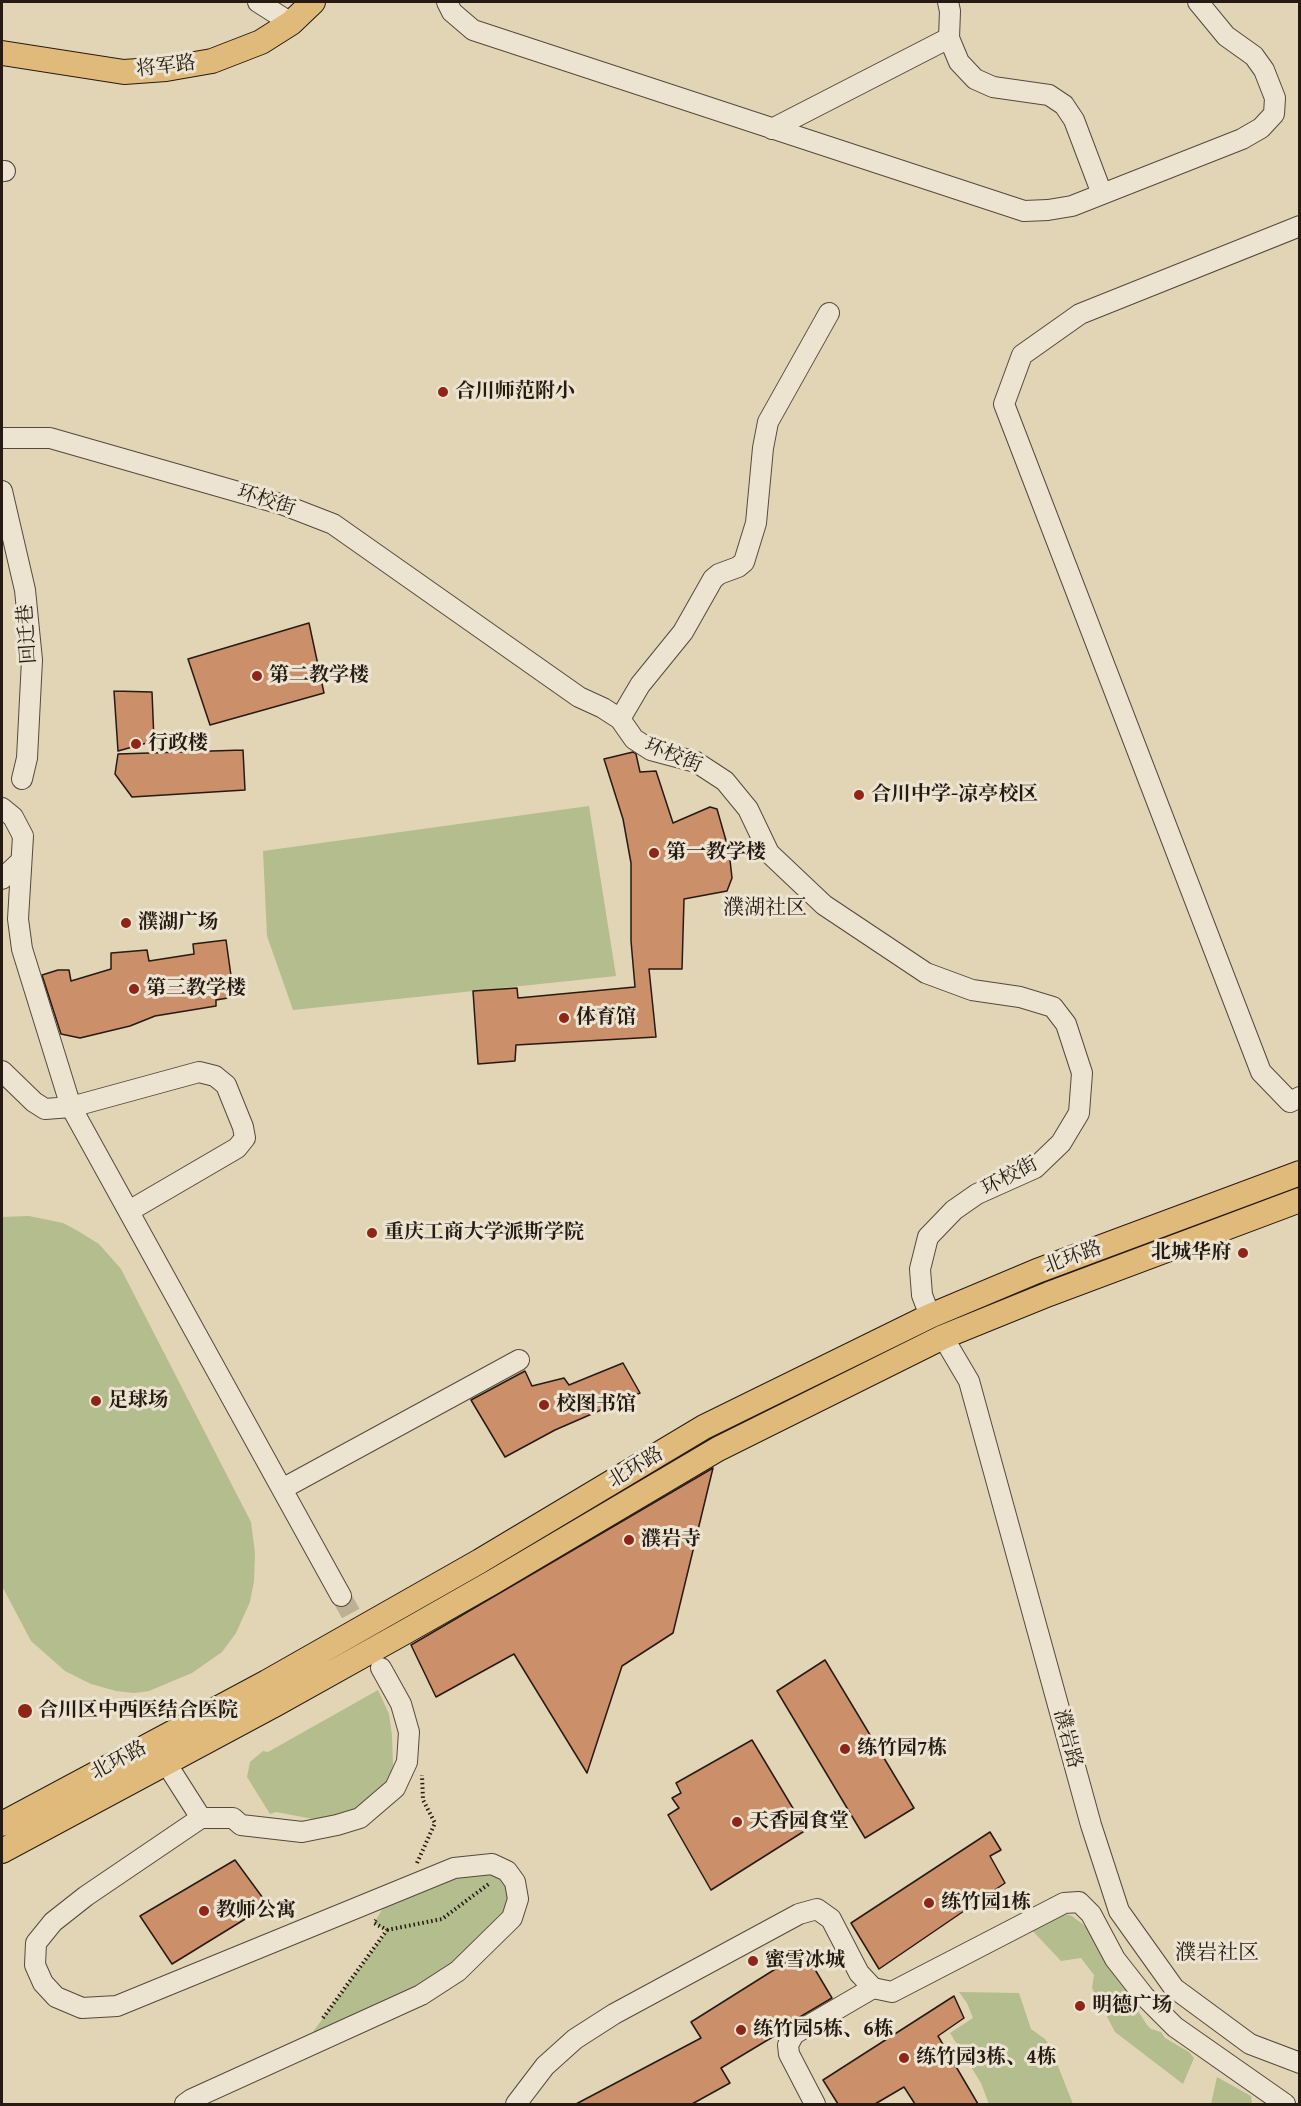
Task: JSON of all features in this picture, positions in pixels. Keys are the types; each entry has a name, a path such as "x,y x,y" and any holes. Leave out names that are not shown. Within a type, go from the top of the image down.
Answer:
{"main road":[{"name":"将军路","path":"6,56 124,72 166,69 212,61 261,42 291,23 313,2"},
{"name":"北环路","path":"2,1824 267,1682 480,1561 704,1427 930,1316 1037,1271 1299,1173"},
{"name":"北环路","path":"2,1851 276,1704 493,1582 718,1449 943,1337 1049,1294 1299,1200"}],"street":[{"path":"258,2 291,23"},
{"path":"447,2 452,12 473,30 1024,211 1072,206 1242,139 1261,128 1274,114 1275,98 1264,70 1254,56 1226,36 1198,2"},
{"path":"948,2 951,11 949,38 959,62 975,79 993,87 1049,94 1064,105 1074,120 1102,194"},
{"path":"772,129 949,38"},
{"path":"1299,226 1080,314 1022,355 1004,404 1261,1072 1290,1102 1299,1097"},
{"path":"620,719 640,684 683,632 713,579 744,562 756,523 763,448 768,422 829,313"},
{"name":"环校街","path":"2,438 50,438 284,505 333,524 579,697 620,719 633,739 651,750 696,762 725,781 748,809 769,853 824,905 926,973 972,990 1020,997 1053,1007 1066,1024 1082,1073 1079,1113 1061,1143 1035,1168 977,1194 954,1210 928,1237 920,1269 922,1295 930,1316"},
{"name":"回迁巷","path":"2,491 25,590 32,660 27,758 22,779"},
{"path":"2,808 13,818 22,836 18,919 22,949 72,1107 341,1596"},
{"path":"2,879 21,861"},
{"path":"2,1071 34,1102 45,1109 72,1107 199,1072 215,1076 226,1085 243,1127 245,1138 237,1148 129,1210"},
{"name":"濮岩路","path":"943,1337 969,1382 1091,1825 1119,1911 1174,1988 1250,2044 1299,2063"},
{"path":"282,1489 519,1360"},
{"path":"185,2104 421,1995 458,1971 512,1918 518,1899 515,1882 507,1871 492,1864 454,1868 117,2006 82,2008 56,1997 43,1983 35,1965 36,1943 53,1922 86,1896 201,1818 233,1818 241,1825 302,1832 360,1818 395,1788 407,1762 409,1732 404,1713 381,1668"},
{"path":"166,1763 201,1818"},
{"path":"516,2104 545,2066 575,2039 614,2014 799,1914 817,1909 831,1919 859,1973 873,1988 892,1992 1064,1903 1079,1902 1091,1914 1115,1959 1159,2012 1175,2027 1285,2104"},
{"path":"815,2104 789,2054 788,2045 794,2034 873,1988"}],"path":[{"path":"408,1755 414,1758 422,1771 423,1800 435,1823 422,1852 374,1923 387,1930 442,1918 507,1871"},
{"path":"310,2046 307,2040 387,1930"}],"green space":[{"path":"589,806 616,976 293,1010 267,936 263,851"},
{"name":"足球场","path":"29,1216 63,1223 78,1231 99,1244 121,1269 251,1522 255,1553 254,1581 250,1602 236,1633 222,1652 192,1673 149,1691 134,1693 116,1691 91,1684 65,1671 31,1641 2,1586 2,1217"},
{"path":"378,1690 389,1714 393,1765 391,1778 368,1804 347,1813 313,1819 276,1812 270,1814 247,1777 250,1762 263,1751 268,1752"},
{"path":"492,1864 518,1899 458,1971 307,2040 387,1931 374,1923 392,1893"},
{"path":"1056,1911 1072,1916 1094,1933 1147,2025 1161,2032 1165,2038 1189,2052 1194,2058 1183,2084 1115,2032 1092,1988 1094,1975 1081,1958 1061,1961 1027,1925"},
{"path":"959,1992 1019,1993 1031,2029 1045,2039 1050,2046 1073,2104 989,2104 981,2083 950,2033 973,2018 967,2003"},
{"path":"1217,2077 1251,2096 1252,2104 1211,2104"}],"building":[{"name":"第二教学楼","path":"309,623 324,693 210,725 188,659"},
{"path":"114,691 152,692 154,741 118,751"},
{"name":"行政楼","path":"243,750 245,790 132,797 115,774 118,754"},
{"path":"633,752 636,754 640,772 656,771 673,823 710,807 717,809 729,851 732,878 727,891 684,899 682,969 649,969 656,1037 516,1045 515,1061 478,1064 473,991 517,988 518,998 635,987 631,941 631,863 623,819 604,759"},
{"name":"第三教学楼","path":"226,940 234,997 216,1000 216,1006 155,1016 130,1026 80,1038 61,1034 42,975 58,970 69,970 71,981 111,969 111,953 147,950 149,961 194,954 193,944"},
{"name":"校图书馆","path":"623,1363 640,1393 555,1430 505,1457 471,1400 525,1371 532,1386 564,1378 569,1385"},
{"name":"濮岩寺","path":"713,1468 673,1633 622,1666 587,1773 514,1654 436,1697 411,1645"},
{"name":"练竹园7栋","path":"825,1660 914,1808 865,1838 777,1691"},
{"name":"天香园食堂","path":"752,1740 806,1830 711,1890 668,1815 679,1808 672,1798 681,1793 676,1783"},
{"name":"练竹园1栋","path":"990,1832 1001,1850 990,1856 1005,1883 879,1969 851,1923"},
{"name":"教师公寓","path":"235,1860 268,1905 172,1964 140,1916"},
{"name":"练竹园5栋、6栋","path":"804,1951 832,1998 721,2068 730,2083 692,2104 576,2104 701,2038 691,2022"},
{"name":"练竹园3栋、4栋","path":"954,1996 964,2018 938,2036 978,2104 915,2104 904,2087 875,2104 838,2104 823,2080"}],"tunnel":[{"path":"341,1596 366,1641"}],"place":[{"name":"合川师范附小","path":"443,392"},
{"name":"第二教学楼","path":"257,676"},
{"name":"行政楼","path":"136,744"},
{"name":"合川中学-凉亭校区","path":"859,795"},
{"name":"第一教学楼","path":"654,853"},
{"name":"濮湖广场","path":"126,923"},
{"name":"第三教学楼","path":"134,989"},
{"name":"体育馆","path":"564,1018"},
{"name":"重庆工商大学派斯学院","path":"372,1233"},
{"name":"北城华府","path":"1243,1253"},
{"name":"足球场","path":"96,1401"},
{"name":"校图书馆","path":"544,1405"},
{"name":"濮岩寺","path":"629,1540"},
{"name":"合川区中西医结合医院","path":"25,1711"},
{"name":"练竹园7栋","path":"845,1749"},
{"name":"天香园食堂","path":"737,1822"},
{"name":"练竹园1栋","path":"929,1903"},
{"name":"教师公寓","path":"204,1911"},
{"name":"蜜雪冰城","path":"753,1961"},
{"name":"明德广场","path":"1080,2006"},
{"name":"练竹园5栋、6栋","path":"741,2030"},
{"name":"练竹园3栋、4栋","path":"904,2058"}],"district":[{"name":"濮湖社区","path":"765,909"},
{"name":"濮岩社区","path":"1217,1954"}]}
